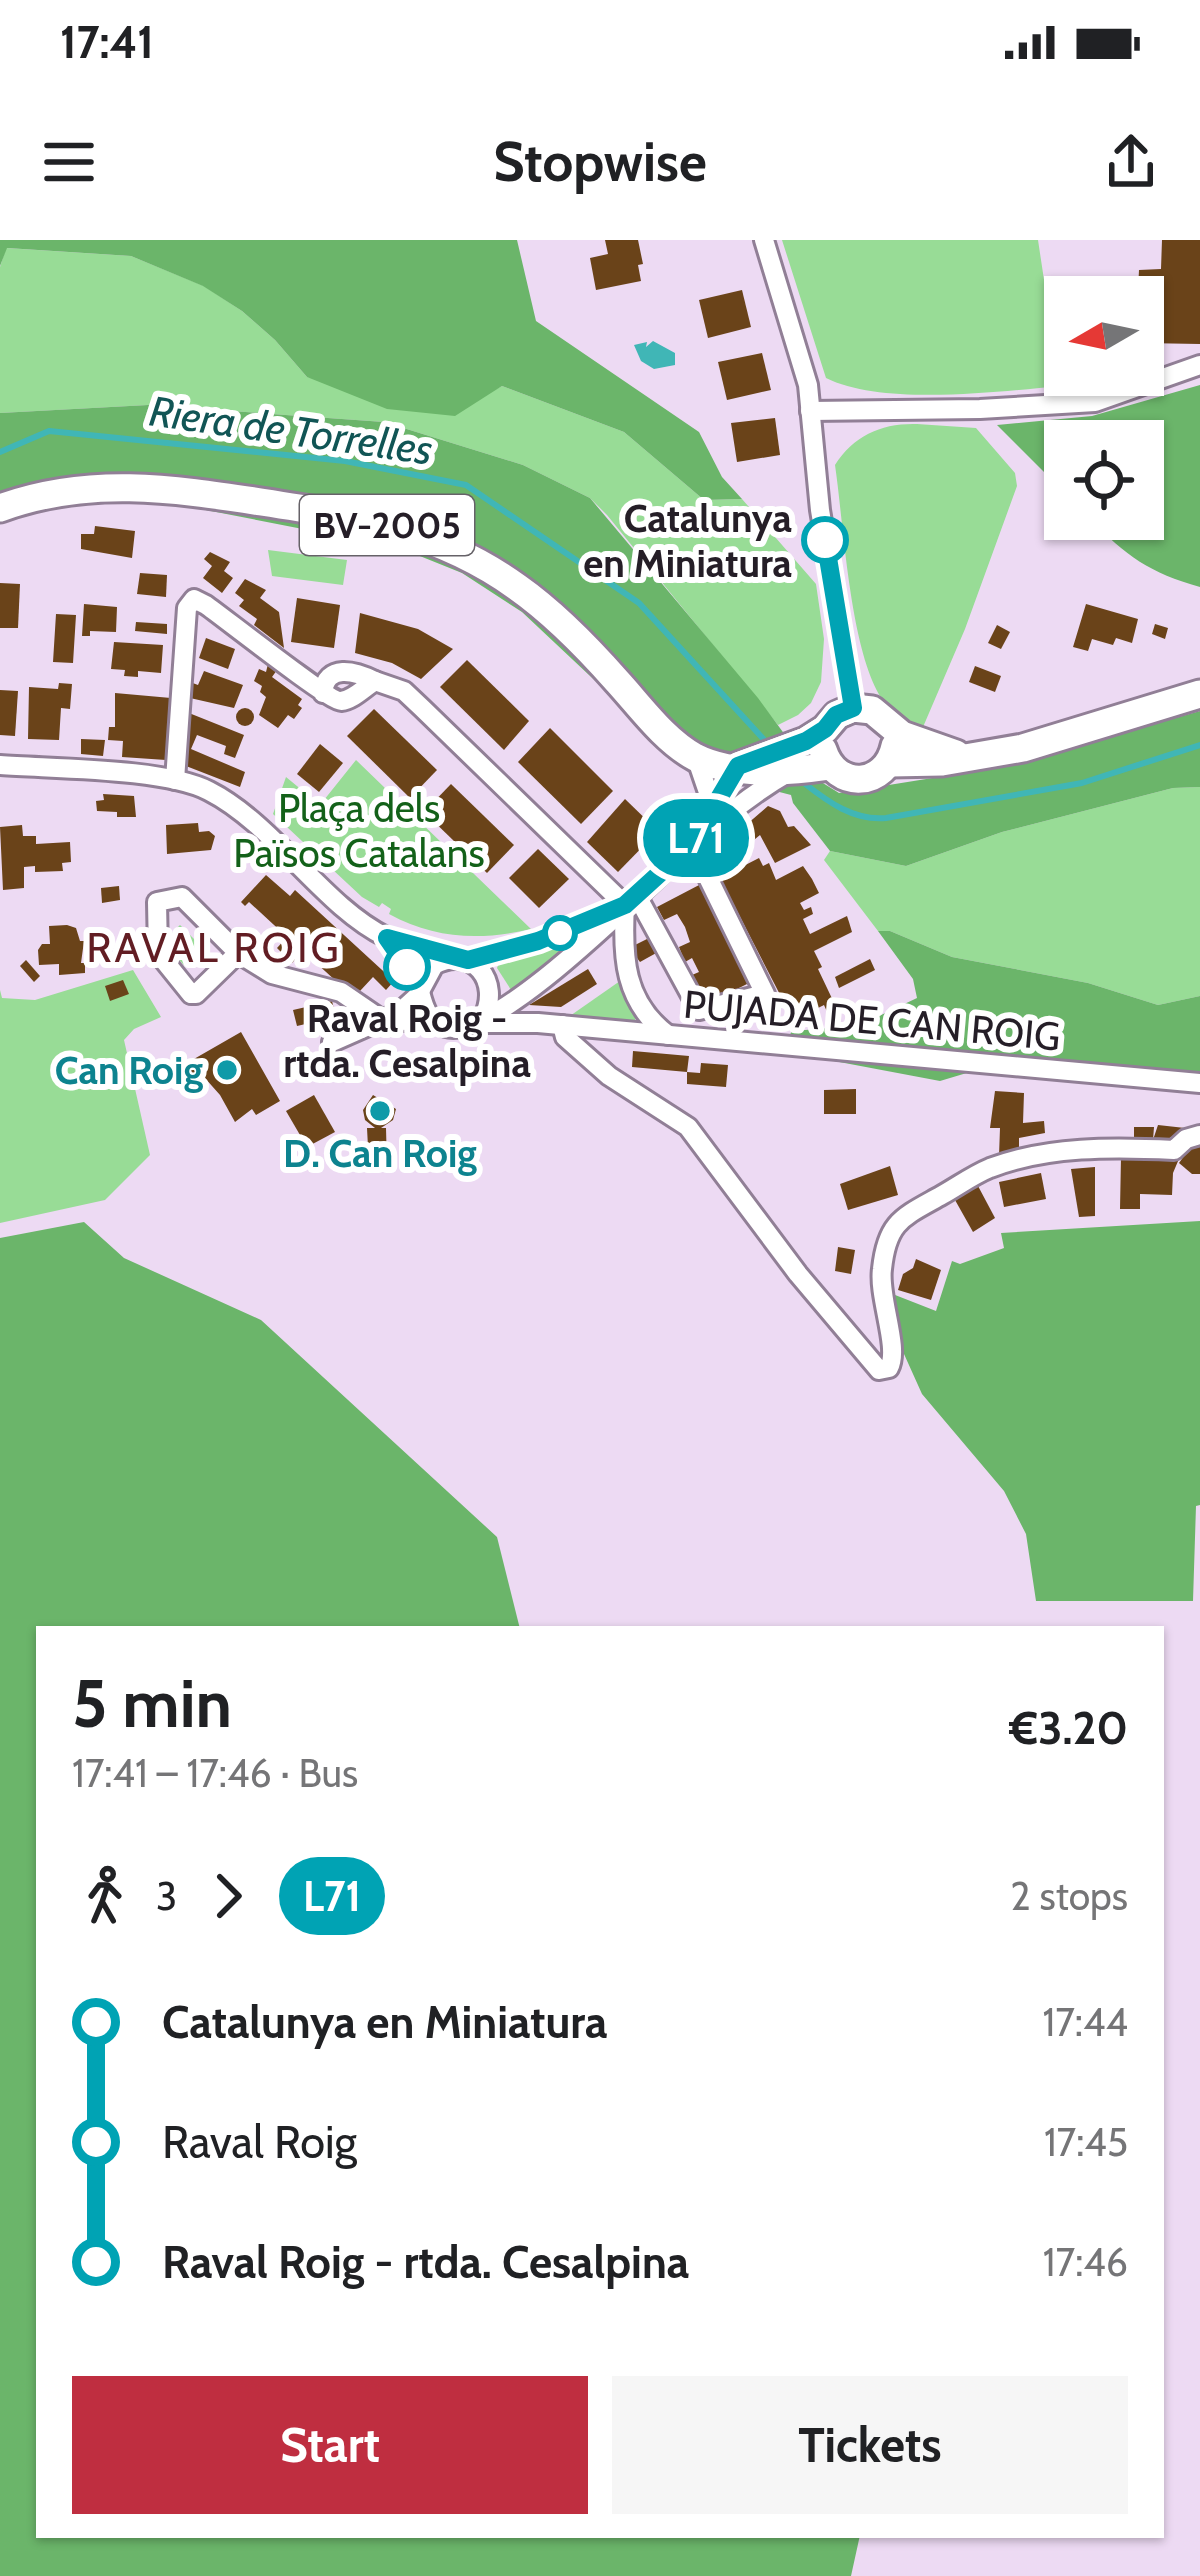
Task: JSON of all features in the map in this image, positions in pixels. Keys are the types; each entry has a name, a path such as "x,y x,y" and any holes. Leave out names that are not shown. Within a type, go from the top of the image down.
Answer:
{"main road":[{"name":"BV-2005","path":"0,508 58,490 153,486 350,517 419,535 458,550 520,588 653,721 697,758 770,774 830,766 857,781 872,778 890,763 942,762 1057,740 1200,694"},
{"path":"738,766 806,741 836,715 853,708 878,713 891,728 895,745 890,763"},
{"path":"891,728 965,757"},
{"path":"825,729 822,744 830,766"}],"street":[{"path":"764,240 803,362 820,510 853,708"},
{"path":"810,411 1095,402 1200,365"},
{"path":"175,780 187,608 194,599 323,693 341,701 375,681 404,691 631,901 699,1010 765,994 692,844"},
{"path":"697,758 708,789 710,814"},
{"path":"0,765 175,780 211,792 387,938 414,976 421,1004 435,1022"},
{"path":"692,844 738,766"},
{"path":"238,953 191,994 158,953 157,902 182,898 238,953 272,974 341,992 382,1020 435,1022 454,1029 511,1003 601,934 692,844 791,771"},
{"path":"332,1042 400,1012 420,993 434,965 538,941 631,901"},
{"path":"631,901 626,974 649,1021 668,1035"},
{"path":"387,938 462,959 482,970 490,987 538,1023"},
{"path":"479,1020 490,987"},
{"name":"PUJADA DE CAN ROIG","path":"479,1020 1200,1083"},
{"path":"562,1025 565,1037 609,1076 688,1126 798,1274 874,1366 886,1370 894,1359 881,1301 881,1275 889,1236 898,1220 987,1169 1014,1160 1109,1148 1174,1150 1200,1135"}],"green space":[{"path":"782,240 1038,240 1044,280 1044,387 908,394 850,387 826,378"},
{"path":"6,248 131,256 204,286 275,340 307,377 479,398 502,386 624,432 704,500 742,499 816,584 824,639 821,682 811,703 778,725 607,515 590,498 523,465 384,422 148,405 0,413 0,267"},
{"path":"917,424 976,428 1015,473 1017,486 923,727 884,702 863,654 835,465 870,433"},
{"path":"268,550 347,560 343,585 272,576"},
{"name":"Plaça dels Països Catalans","path":"356,760 531,929 458,935 406,922 389,914 391,909 382,903 379,907 362,897 273,814 286,777 320,805"},
{"path":"1200,787 1200,996 1158,1005 1088,983 952,957 890,931 878,931 824,860 830,851 906,866 1002,832 1173,788"},
{"path":"180,925 204,949 186,967 162,943"},
{"path":"602,926 513,993 497,968 499,963"},
{"path":"133,970 161,1017 134,1029 124,1040 150,1155 105,1200 0,1223 0,990 2,998 35,1000"},
{"path":"620,981 638,1014 634,1022 567,1018"}],"shaded area":[{"path":"0,240 517,240 536,321 699,432 722,477 742,499 704,500 624,432 502,386 455,416 387,409 307,377 242,311 203,286 131,256 7,248 0,266"},
{"path":"653,341 675,353 675,365 654,369 641,361 634,345 647,342 646,347"},
{"path":"1200,385 1200,587 1140,562 1112,540 1164,540 1164,420 1050,420 1092,416"},
{"path":"148,405 384,422 523,465 590,498 758,698 818,780 839,793 1007,766 1200,711 1200,787 1173,788 1002,832 906,866 830,851 791,795 689,769 522,612 462,573 400,548 129,495 78,496 0,517 0,413"},
{"path":"1044,421 1044,472 997,425"},
{"path":"878,931 890,931 952,957 1088,983 1158,1005 1200,996 1200,1087 970,1072 940,1081 781,1051 792,1031 858,1026 917,998 913,979"},
{"path":"1200,1221 1200,1505 1196,1506 1193,1601 1036,1601 1026,1534 1004,1491 922,1394 904,1354 890,1293 936,1311 952,1261 960,1264 1004,1248 1001,1233"},
{"path":"84,1222 124,1258 261,1320 497,1537 519,1626 36,1626 36,2538 859,2538 851,2576 0,2576 0,1238"}],"building":[{"path":"605,240 638,240 641,281 596,290 590,258 608,254"},
{"path":"1162,240 1200,240 1200,344 1164,343 1164,276 1139,276 1139,270 1161,269"},
{"path":"742,290 751,327 708,338 699,300"},
{"path":"762,353 771,390 727,400 718,362"},
{"path":"775,418 780,455 737,462 731,423"},
{"path":"95,526 135,531 132,558 81,549 81,534 94,534"},
{"path":"210,552 230,562 224,571 233,578 222,593 203,578 212,566 204,559"},
{"path":"140,573 167,575 166,597 137,594"},
{"path":"245,579 266,590 260,598 279,612 284,648 254,625 257,619 239,606 244,600 235,593"},
{"path":"0,583 20,584 18,628 0,628"},
{"path":"297,598 340,605 334,648 291,642"},
{"path":"84,604 117,607 116,632 90,631 90,636 82,636"},
{"path":"1086,604 1138,619 1132,643 1116,638 1113,645 1092,639 1088,651 1073,647"},
{"path":"360,613 418,629 453,649 421,679 392,663 355,653"},
{"path":"56,614 76,615 73,663 53,662"},
{"path":"136,622 167,624 167,634 135,631"},
{"path":"1155,624 1168,628 1165,639 1152,634"},
{"path":"997,625 1010,632 1001,649 988,643"},
{"path":"206,638 235,649 228,669 199,658"},
{"path":"114,642 163,645 161,673 138,671 138,677 124,676 125,670 111,669"},
{"path":"467,660 529,721 504,750 440,687"},
{"path":"268,664 277,670 272,677 302,699 294,719 288,715 278,728 259,715 266,697 254,681 259,669 266,672"},
{"path":"975,666 1001,676 995,692 969,682"},
{"path":"204,671 243,685 234,708 190,698 190,682 198,685"},
{"path":"59,683 72,684 70,709 61,708 59,740 28,739 29,687 58,689"},
{"path":"0,690 18,691 15,736 0,735"},
{"path":"115,693 171,698 166,760 122,757 123,741 108,740 109,727 115,727"},
{"path":"245,708 254,717 245,726 236,717"},
{"path":"374,709 437,770 410,798 347,736"},
{"path":"189,713 244,735 235,758 224,754 226,746 197,735 191,749 245,772 240,787 186,766"},
{"path":"550,728 613,791 581,824 518,762"},
{"path":"81,739 105,740 103,756 81,754"},
{"path":"320,744 343,763 319,792 297,774"},
{"path":"451,784 514,845 487,873 424,812"},
{"path":"103,794 134,796 136,817 97,811 96,801 104,800"},
{"path":"625,799 658,831 618,872 587,842"},
{"path":"768,806 780,811 788,827 794,826 811,845 775,863 760,835 717,870 710,856"},
{"path":"198,823 199,832 215,836 211,850 167,854 166,825"},
{"path":"22,825 23,836 36,836 36,844 70,842 71,862 62,863 63,871 35,872 35,866 24,867 24,888 3,890 0,827"},
{"path":"538,849 569,879 539,908 509,878"},
{"path":"759,858 763,866 769,863 776,880 803,866 812,879 819,893 800,903 804,910 811,907 813,914 803,919 810,934 847,916 852,932 814,951 837,1009 828,1014 824,1005 810,1012 812,1016 791,1016 720,878"},
{"path":"266,875 290,896 295,890 394,981 386,990 373,977 360,991 337,982 303,951 292,963 277,948 287,937 249,902 245,906 241,902"},
{"path":"701,884 753,981 707,1004 692,975 699,972 692,958 685,962 679,947 690,942 685,927 677,914 664,920 657,907"},
{"path":"119,886 120,900 102,903 101,888"},
{"path":"49,926 76,928 84,941 81,963 85,963 85,973 59,975 59,964 39,965 38,950 50,944"},
{"path":"651,937 658,952 640,962 635,945"},
{"path":"870,959 875,970 839,988 835,977"},
{"path":"26,960 40,976 34,982 20,966"},
{"path":"588,969 597,984 561,1007 529,1005"},
{"path":"123,980 129,994 110,1001 105,986"},
{"path":"332,1001 336,1017 297,1026 293,1010"},
{"name":"Can Roig","path":"241,1032 280,1101 256,1115 252,1109 235,1122 220,1095 204,1077 197,1081 187,1063"},
{"path":"633,1051 689,1056 687,1072 632,1067"},
{"path":"701,1063 728,1065 726,1087 687,1084 687,1072 700,1073"},
{"path":"856,1089 856,1114 824,1114 824,1090"},
{"path":"995,1091 1024,1093 1023,1123 1044,1121 1045,1133 1019,1138 1019,1152 999,1156 1000,1128 990,1128"},
{"path":"314,1095 335,1132 307,1147 286,1111"},
{"path":"373,1095 396,1109 393,1120 381,1128 386,1128 387,1166 369,1166 367,1128 375,1128 365,1120 363,1110"},
{"path":"1158,1125 1185,1128 1180,1141 1153,1140"},
{"path":"1134,1127 1154,1127 1153,1140 1134,1140"},
{"path":"1200,1141 1200,1174 1192,1174 1179,1163 1194,1142"},
{"path":"1181,1154 1173,1173 1172,1195 1140,1194 1140,1209 1120,1209 1121,1157"},
{"path":"890,1166 898,1195 848,1210 840,1184"},
{"path":"1095,1167 1095,1216 1079,1217 1071,1169"},
{"path":"1041,1173 1046,1199 1004,1207 999,1182"},
{"path":"978,1186 995,1218 973,1232 955,1200"},
{"path":"838,1247 855,1250 851,1274 835,1271"},
{"path":"916,1259 941,1270 931,1300 898,1290 903,1274 913,1268"}],"waterway":[{"name":"Riera de Torrelles","path":"0,452 49,431 345,461 466,485 639,603 768,744"},
{"name":"Riera de Torrelles","path":"804,783 852,813 886,818 1082,783 1200,745"}],"bus line":[{"name":"L71","path":"407,967 387,938 468,960 538,941 625,905 692,844 738,766 806,741 836,715 853,708 825,540"}],"place":[{"name":"Catalunya en Miniatura","path":"825,540"},
{"name":"Raval Roig - rtda. Cesalpina","path":"407,967"},
{"name":"Can Roig","path":"227,1070"},
{"name":"D. Can Roig","path":"380,1111"}],"district":[{"name":"RAVAL ROIG","path":"214,947"}]}
